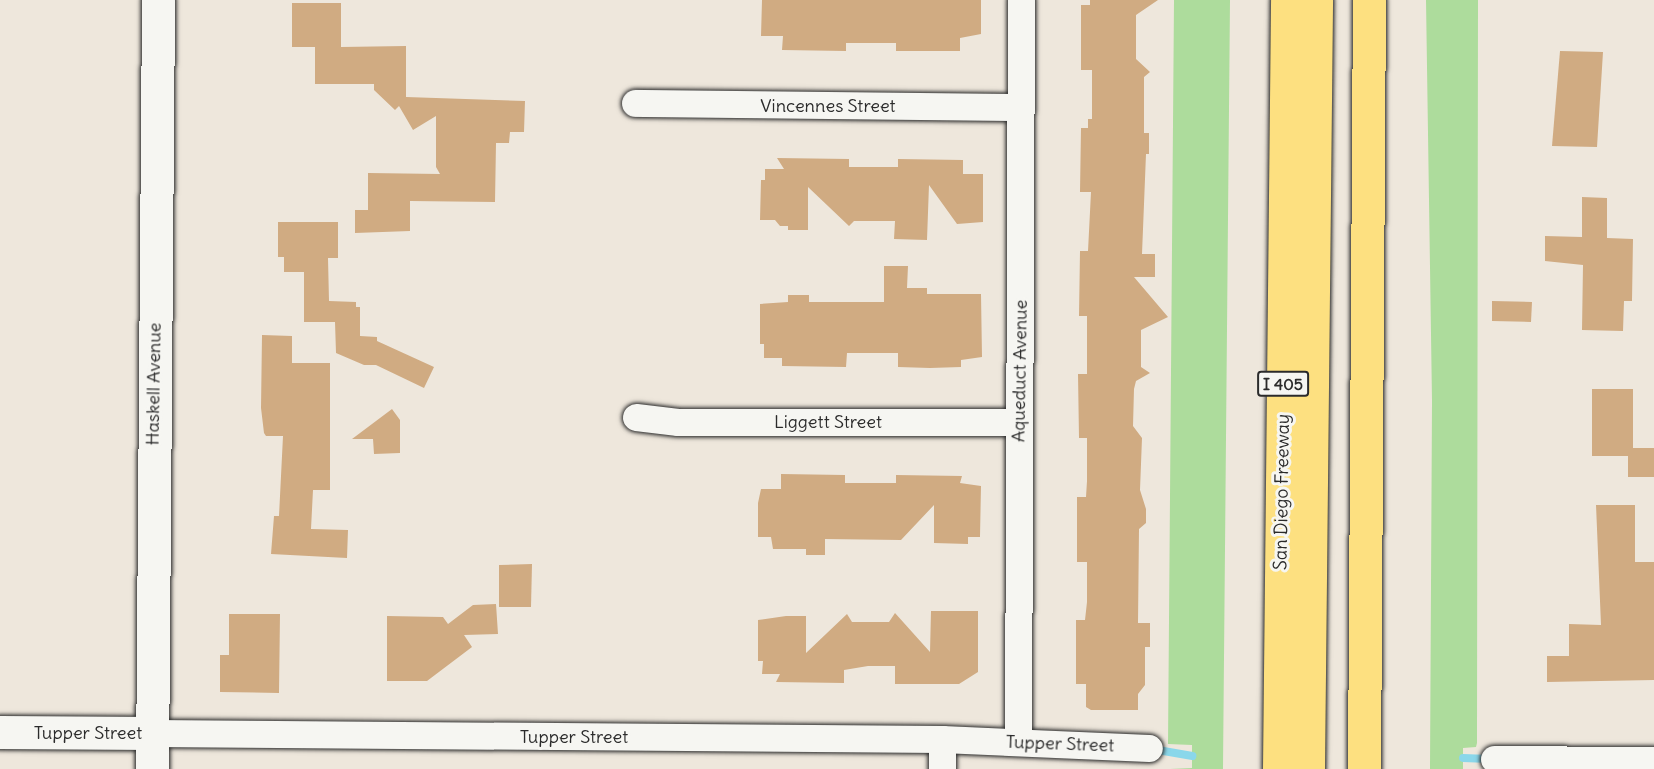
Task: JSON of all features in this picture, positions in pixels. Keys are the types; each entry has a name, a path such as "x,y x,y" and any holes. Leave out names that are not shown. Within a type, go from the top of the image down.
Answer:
{"highway":[{"name":"San Diego Freeway","path":"1279,769 1287,0"},
{"path":"1308,769 1316,0"},
{"path":"1328,769 1334,0"},
{"path":"1364,769 1369,0"}],"main road":[{"name":"Haskell Avenue","path":"152,769 158,0"},
{"name":"Tupper Street","path":"0,732 152,733"}],"street":[{"name":"Aqueduct Avenue","path":"1018,742 1021,0"},
{"name":"Vincennes Street","path":"635,103 1022,106"},
{"name":"Liggett Street","path":"636,417 678,422 1019,422"},
{"name":"Tupper Street","path":"152,733 942,739 1149,747"},
{"path":"942,739 942,769"},
{"path":"1494,759 1654,760"}],"green space":[{"path":"1174,0 1230,0 1223,769 1170,769 1192,768 1192,745 1168,744"},
{"path":"1426,0 1478,0 1477,743 1476,747 1463,748 1463,769 1430,769 1432,401"}],"building":[{"path":"762,0 981,0 981,34 960,38 960,51 896,51 896,43 846,43 846,51 782,50 783,36 761,36"},
{"path":"1090,0 1158,0 1136,15 1136,59 1150,72 1144,77 1144,133 1149,133 1149,154 1146,154 1142,254 1155,254 1155,277 1134,277 1168,317 1141,330 1141,367 1150,373 1136,381 1134,389 1133,426 1142,438 1140,490 1146,509 1146,523 1139,529 1138,623 1150,623 1150,647 1145,647 1145,685 1138,694 1138,710 1091,710 1086,707 1086,684 1076,684 1076,620 1085,620 1087,602 1087,562 1077,562 1077,497 1086,497 1087,481 1087,438 1079,438 1078,374 1087,374 1087,316 1079,316 1080,251 1088,251 1091,192 1080,192 1081,128 1088,128 1088,119 1092,119 1092,70 1081,70 1081,5 1090,5"},
{"path":"292,3 341,3 341,47 406,46 406,97 525,101 524,132 510,132 509,143 496,143 495,202 410,201 410,231 355,233 355,210 368,210 368,173 440,174 436,167 436,116 413,130 399,106 395,110 374,90 374,84 315,84 315,47 292,47"},
{"path":"1560,51 1603,52 1597,147 1552,146"},
{"path":"777,158 849,159 849,167 898,167 898,159 963,160 963,174 983,174 983,222 957,224 929,185 927,240 894,239 895,221 854,221 849,226 808,187 808,230 788,230 788,226 780,226 775,220 760,220 761,180 765,180 765,169 784,169"},
{"path":"1582,197 1607,198 1607,238 1633,239 1632,301 1624,301 1623,331 1582,330 1583,265 1545,261 1545,236 1582,237"},
{"path":"278,222 338,222 338,258 328,258 329,301 356,302 356,307 360,307 360,336 377,337 377,341 434,367 424,388 376,365 364,365 336,353 335,322 304,322 304,272 284,272 284,257 278,257"},
{"path":"884,266 908,266 907,288 927,288 927,294 981,294 982,357 961,360 961,367 930,368 898,367 898,353 847,353 846,367 782,366 782,358 764,358 764,344 760,344 760,304 788,302 788,295 809,295 809,302 884,302"},
{"path":"1492,301 1532,302 1531,322 1492,321"},
{"path":"262,335 292,336 292,363 330,363 330,490 313,490 311,529 348,530 347,558 271,554 274,516 279,516 283,436 266,436 264,433 261,408"},
{"path":"1592,389 1633,389 1633,448 1654,448 1654,477 1628,477 1628,456 1592,456"},
{"path":"392,409 400,420 400,453 374,454 373,439 352,439"},
{"path":"781,474 845,475 845,483 896,483 896,475 962,476 960,483 981,486 980,537 968,537 968,544 934,543 934,505 901,540 825,539 825,555 806,555 806,549 773,549 771,537 758,537 758,503 761,489 781,489"},
{"path":"1596,505 1635,505 1635,562 1654,562 1654,680 1547,682 1547,656 1569,656 1569,624 1601,625"},
{"path":"532,564 531,607 499,607 499,565"},
{"path":"496,604 498,634 464,635 472,647 427,681 387,681 387,616 443,617 448,624 473,605"},
{"path":"931,611 978,611 978,672 959,684 895,684 895,666 868,666 844,670 844,683 776,682 780,674 762,674 763,661 758,661 758,620 806,616 806,653 847,614 852,622 889,622 895,613 930,652"},
{"path":"229,614 280,614 279,693 220,692 220,655 229,655"}],"waterway":[{"path":"1152,749 1192,756"},
{"path":"1463,758 1489,759"}]}
